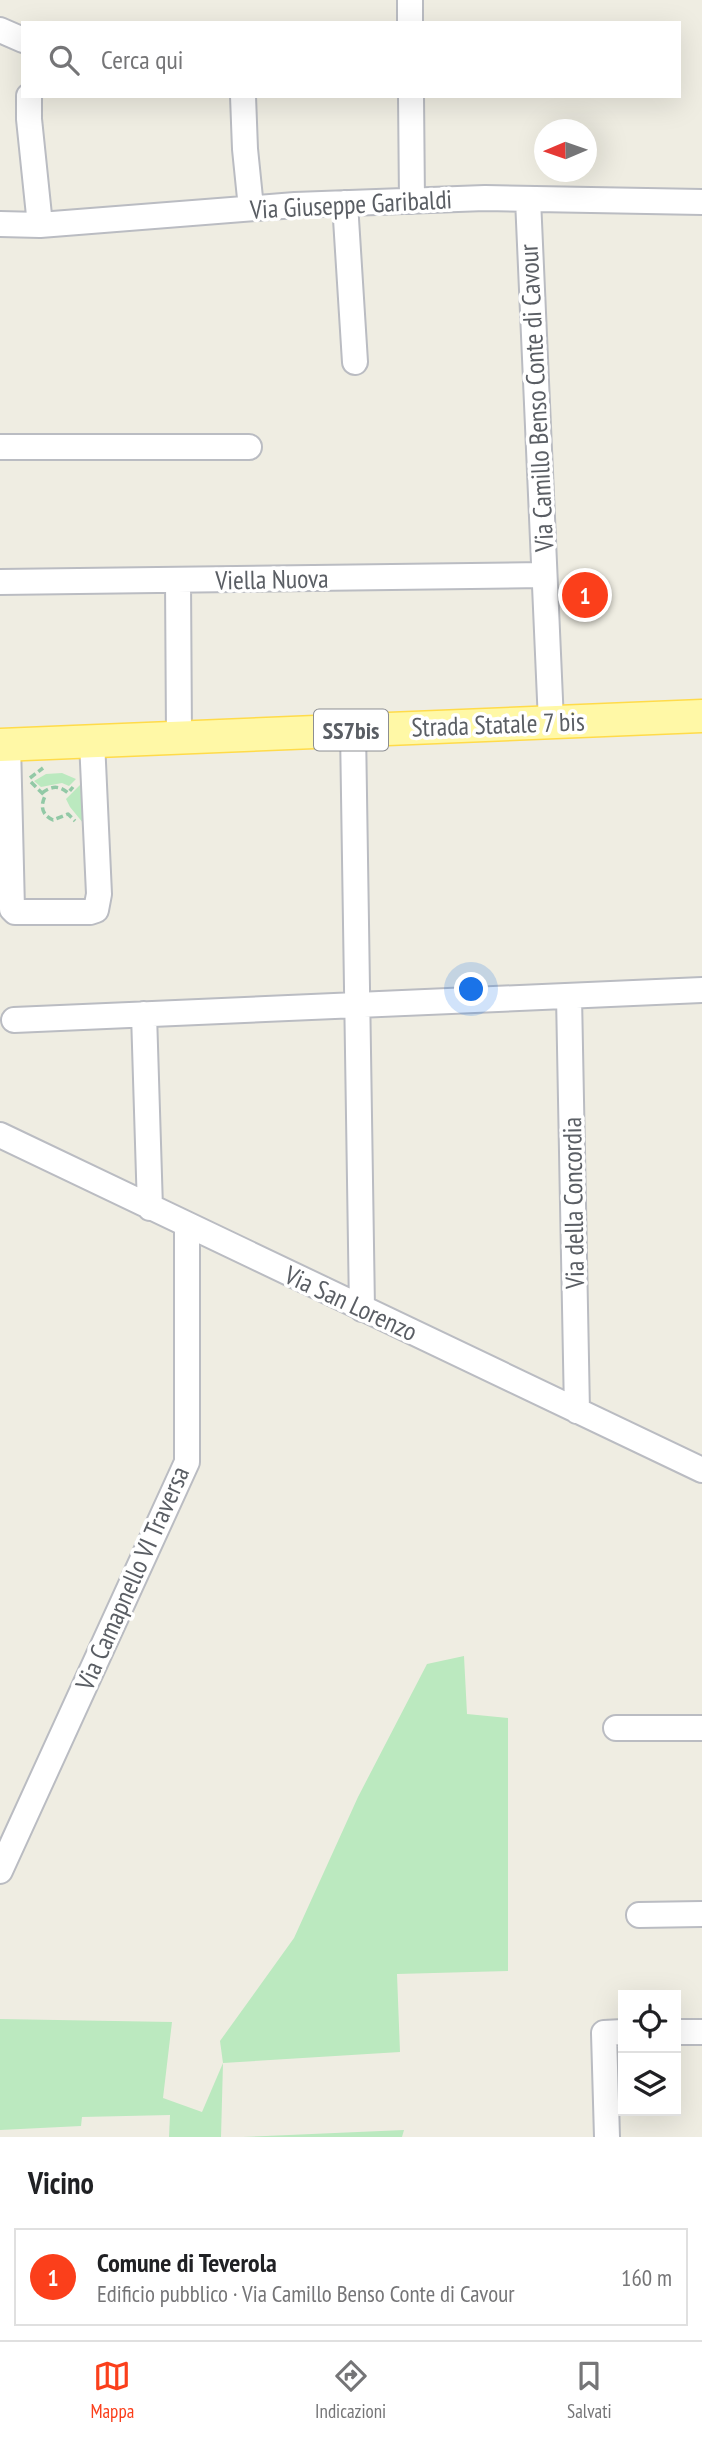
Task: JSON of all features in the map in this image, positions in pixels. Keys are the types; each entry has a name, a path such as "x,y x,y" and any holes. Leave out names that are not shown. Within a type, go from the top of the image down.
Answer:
{"main road":[{"name":"Strada Statale 7 bis","path":"4,744 702,716"}],"street":[{"path":"410,0 410,21"},
{"path":"0,30 21,39"},
{"path":"29,98 40,225"},
{"path":"243,98 251,208"},
{"path":"411,98 412,201"},
{"name":"Via Giuseppe Garibaldi","path":"0,224 40,225 345,203 528,199 702,202"},
{"name":"Via Camillo Benso Conte di Cavour","path":"528,199 551,722"},
{"path":"345,203 355,362"},
{"path":"0,447 249,447"},
{"name":"Viella Nuova","path":"0,582 544,575"},
{"path":"178,580 179,737"},
{"path":"353,730 362,1309"},
{"path":"4,744 12,909 15,912 90,912 96,910 99,894 92,741"},
{"path":"14,1020 702,990"},
{"name":"Via della Concordia","path":"569,996 577,1410"},
{"path":"145,1014 150,1208"},
{"name":"Via San Lorenzo","path":"0,1135 702,1470"},
{"name":"Via Camapnello VI Traversa","path":"0,1871 187,1462 187,1225"},
{"path":"616,1728 702,1728"},
{"path":"639,1915 702,1914"},
{"path":"607,2137 604,2033 618,2032"},
{"path":"681,2032 702,2032"}],"path":[{"path":"53,767 42,768 27,779 45,796 42,811 47,817 53,820 68,814 76,823"},
{"path":"42,793 56,787 68,793 75,784"}],"green space":[{"path":"62,773 76,779 69,786 62,783 41,787 34,781 46,774"},
{"path":"86,779 88,829 66,799"},
{"path":"464,1656 467,1714 508,1718 508,1971 397,1974 400,2052 223,2063 220,2041 294,1938 358,1797 427,1664"},
{"path":"0,2019 172,2022 163,2098 202,2112 223,2063 221,2137 169,2137 170,2115 82,2117 81,2126 0,2130"},
{"path":"404,2130 402,2137 243,2137"}],"place":[{"name":"Comune di Teverola","path":"585,595"}]}
